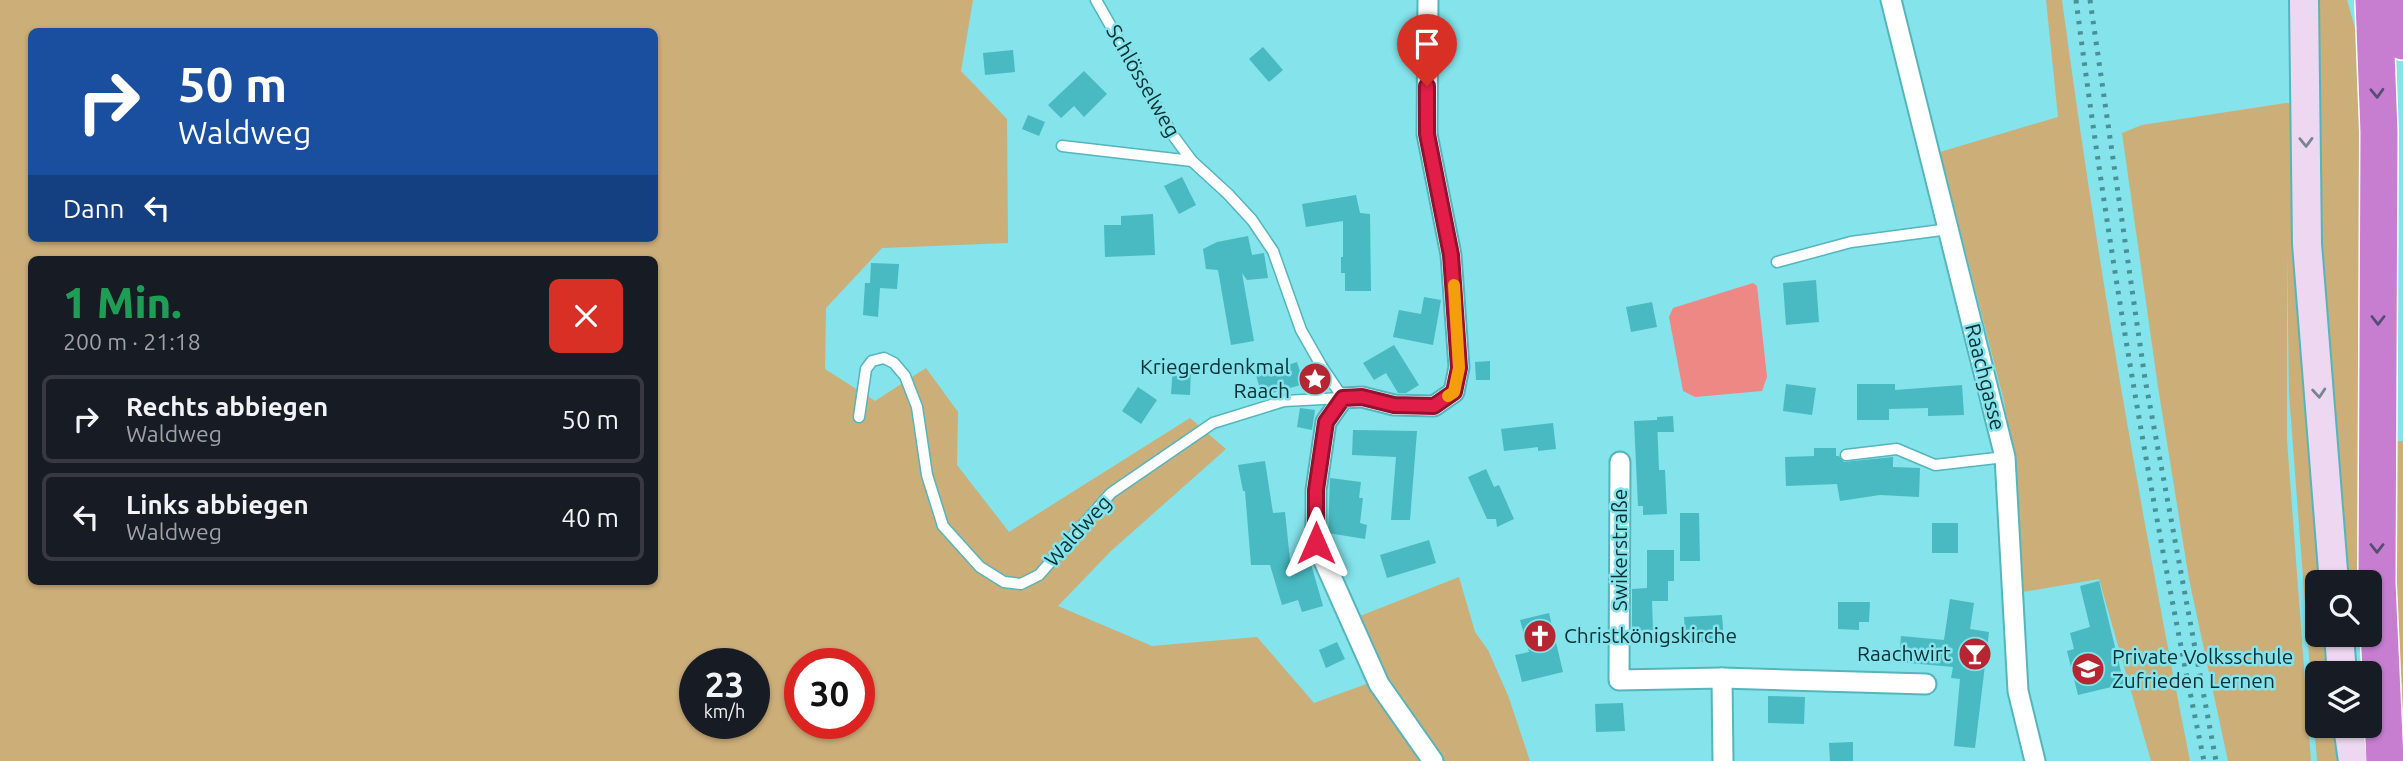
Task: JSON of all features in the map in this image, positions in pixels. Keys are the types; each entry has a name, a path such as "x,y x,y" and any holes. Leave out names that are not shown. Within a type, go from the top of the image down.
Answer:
{"highway":[{"path":"2385,761 2377,583 2379,22 2399,0"}],"main road":[{"path":"2304,0 2307,244 2333,570"},
{"path":"2350,738 2353,761"}],"street":[{"name":"Waldweg","path":"1343,398 1362,397 1394,405 1434,406 1454,392 1459,368 1451,255 1427,134 1428,0"},
{"name":"Raachgasse","path":"1891,0 2005,457 2018,691 2035,761"},
{"path":"1343,398 1326,422 1316,490 1316,543 1378,684 1433,761"},
{"name":"Swikerstraße","path":"1620,462 1619,680 1722,678"},
{"path":"1723,761 1722,678 1926,684"}],"lane":[{"name":"Schlösselweg","path":"1096,0 1172,134 1192,162 1252,220 1273,251 1301,330 1343,398"},
{"name":"Schlösselweg","path":"1062,146 1192,162"},
{"path":"1777,262 1851,242 1949,229"},
{"name":"Waldweg","path":"859,416 866,369 872,361 884,358 894,363 905,376 917,407 927,475 943,526 980,567 1004,582 1021,584 1039,575 1111,493 1213,423 1284,401 1343,398"},
{"path":"1846,455 1898,449 1935,465 2005,457"}],"shaded area":[{"path":"0,0 973,0 961,71 1007,119 1008,243 882,248 826,308 825,369 875,401 926,368 958,412 957,465 1009,532 1190,418 1226,449 1111,551 1058,606 1152,646 1257,637 1314,703 1380,679 1355,618 1459,577 1475,632 1488,650 1509,698 1530,761 0,761"},
{"path":"2046,0 2062,0 2120,382 2190,761 2151,761 2099,579 2023,592 2017,482 2004,401 1940,152 2058,117"},
{"path":"2312,0 2347,0 2363,56 2364,570 2343,570 2321,293"},
{"path":"2286,103 2297,104 2326,570 2305,570 2305,604 2289,394 2287,249 2287,440 2305,681 2305,738 2309,738 2311,761 2228,761 2189,579 2158,387 2122,133 2142,125"},
{"path":"1753,283 1757,286 1767,377 1762,391 1695,397 1683,391 1669,317 1673,308"},
{"path":"2403,441 2403,761 2398,761 2391,442"},
{"path":"2308,647 2331,647 2332,661 2309,661"},
{"path":"2315,738 2338,738 2340,761 2317,761"}],"building":[{"path":"1263,47 1283,70 1269,82 1249,59"},
{"path":"1013,50 1015,72 985,75 983,53"},
{"path":"1084,71 1107,94 1084,117 1074,106 1061,118 1048,105"},
{"path":"1028,115 1045,122 1039,136 1022,129"},
{"path":"1182,177 1196,205 1179,214 1164,186"},
{"path":"1356,195 1360,213 1370,214 1371,291 1345,291 1345,273 1341,273 1343,221 1306,227 1302,204"},
{"path":"1153,214 1155,255 1105,257 1104,225 1121,225 1121,216"},
{"path":"1248,236 1252,255 1264,253 1268,278 1247,280 1242,273 1254,341 1231,345 1218,270 1206,269 1203,249 1217,242"},
{"path":"871,263 899,264 897,289 880,288 878,317 863,315 865,283 870,283"},
{"path":"1816,280 1819,322 1786,325 1783,283"},
{"path":"1424,297 1441,300 1433,345 1393,337 1399,310 1421,314"},
{"path":"1652,302 1657,327 1631,332 1626,307"},
{"path":"1394,345 1419,385 1406,393 1398,393 1386,373 1374,380 1363,363"},
{"path":"1490,361 1490,380 1476,380 1475,362"},
{"path":"1297,362 1304,384 1262,396 1256,375"},
{"path":"1173,366 1191,367 1190,395 1171,394"},
{"path":"1786,384 1816,388 1812,415 1783,411"},
{"path":"1857,384 1895,384 1895,390 1962,385 1964,415 1928,416 1928,408 1889,409 1889,420 1857,420"},
{"path":"1138,387 1157,400 1141,424 1122,411"},
{"path":"1300,408 1315,410 1312,430 1297,427"},
{"path":"1673,416 1674,432 1657,432 1657,417"},
{"path":"1657,420 1659,470 1665,470 1667,514 1643,515 1643,506 1638,506 1634,421"},
{"path":"1553,423 1556,449 1538,451 1538,447 1504,451 1501,429"},
{"path":"1353,430 1417,431 1410,520 1391,520 1396,457 1352,455"},
{"path":"1814,448 1836,448 1836,456 1844,462 1893,457 1893,467 1920,468 1919,497 1880,495 1840,501 1837,484 1786,486 1785,457 1814,456"},
{"path":"1265,461 1273,513 1285,512 1290,560 1304,555 1308,566 1311,564 1323,606 1302,612 1298,600 1282,605 1270,565 1251,565 1245,491 1238,465"},
{"path":"1486,469 1494,487 1499,485 1514,519 1497,527 1496,519 1487,519 1468,477"},
{"path":"1330,478 1361,482 1359,498 1363,498 1360,523 1367,525 1365,539 1328,533"},
{"path":"1680,513 1699,513 1700,561 1680,561"},
{"path":"1932,523 1958,523 1958,553 1932,553"},
{"path":"1429,540 1436,563 1387,578 1380,555"},
{"path":"1647,550 1674,550 1674,581 1668,581 1668,601 1652,601 1653,630 1632,631 1632,589 1647,588"},
{"path":"2099,581 2124,684 2078,695 2067,651 2074,649 2070,633 2090,627 2080,586"},
{"path":"1950,599 1974,603 1970,629 1989,632 1975,748 1954,746 1960,679 1951,678 1953,667 1899,662 1901,636 1944,640"},
{"path":"1838,602 1870,602 1869,622 1859,622 1859,630 1838,629"},
{"name":"Christkönigskirche","path":"1549,613 1563,672 1522,682 1515,655 1529,652 1520,620"},
{"path":"1722,615 1724,641 1686,643 1684,617"},
{"path":"1337,642 1345,659 1326,668 1319,650"},
{"path":"1768,696 1805,697 1804,724 1768,723"},
{"path":"1623,703 1625,731 1596,732 1595,704"},
{"path":"1853,742 1853,761 1830,761 1829,743"}],"railway":[{"path":"2076,0 2133,382 2204,761"},
{"path":"2090,0 2145,379 2216,761"}],"slow traffic":[{"path":"1448,396 1454,392 1459,368 1454,285"}],"place":[{"name":"Kriegerdenkmal Raach","path":"1315,379"},
{"name":"Christkönigskirche","path":"1540,636"},
{"name":"Raachwirt","path":"1975,654"},
{"name":"Private Volksschule Zufrieden Lernen","path":"2088,669"}],"route":[{"path":"1316,543 1316,490 1326,422 1343,398 1362,397 1394,405 1434,406 1454,392 1459,368 1451,255 1427,134 1427,86"}]}
